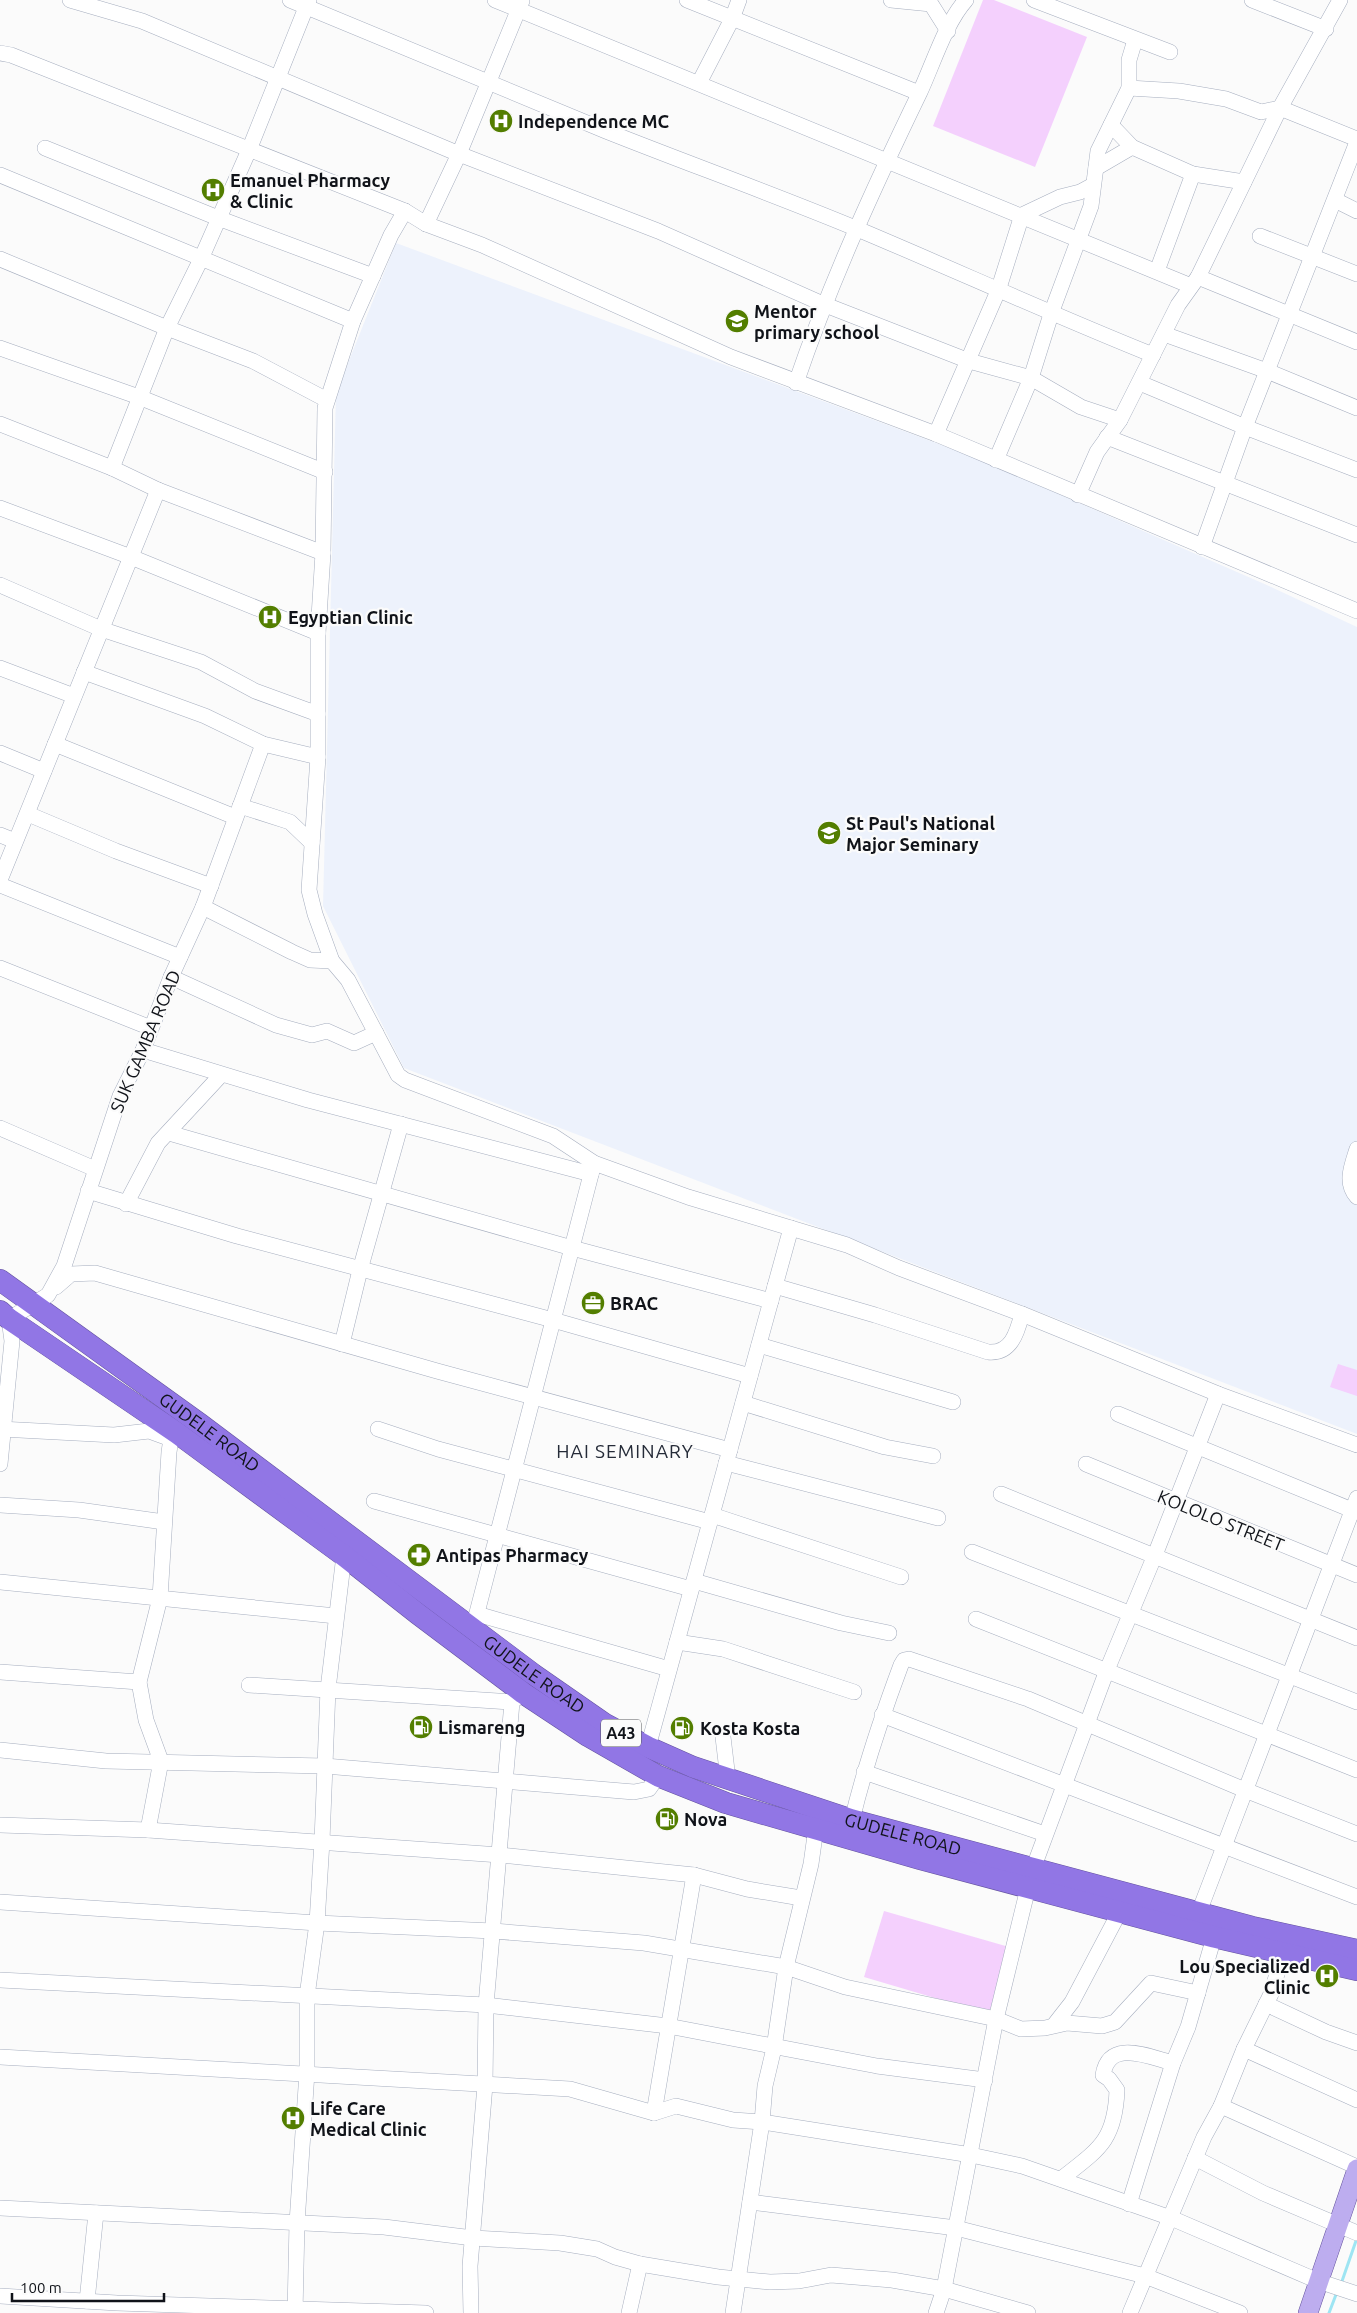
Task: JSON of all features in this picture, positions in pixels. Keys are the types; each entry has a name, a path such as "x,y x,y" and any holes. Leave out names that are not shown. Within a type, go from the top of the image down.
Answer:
{"highway":[{"name":"GUDELE ROAD","path":"0,1280 41,1299 346,1545 418,1614 518,1697 658,1776 726,1803 806,1818 1030,1879 1199,1912 1252,1927 1357,1950"},
{"name":"GUDELE ROAD","path":"4,1315 174,1436 346,1545 475,1621 566,1698 605,1724 648,1747 728,1779 806,1818 852,1820 1120,1911 1214,1937 1357,1970"}],"main road":[{"path":"1308,2313 1357,2168"}],"street":[{"path":"70,0 142,21 459,154 658,231 823,304 969,361 1031,378 1081,406 1120,420"},
{"path":"290,0 308,3 488,82 857,229 998,290 1052,311 1091,331 1153,355"},
{"path":"495,0 520,5 699,83 1157,271 1195,281 1290,315 1357,342"},
{"path":"687,0 919,93"},
{"path":"699,83 732,19 739,0"},
{"path":"891,0 932,2 948,31"},
{"path":"796,383 823,304 886,159 948,31 966,0"},
{"path":"1034,0 1170,52"},
{"path":"1252,0 1326,29"},
{"path":"1078,495 1097,452 1120,420 1178,305 1195,281 1280,108 1326,29 1340,0"},
{"path":"112,468 167,328 201,259 249,150 308,3"},
{"path":"426,224 459,154 520,5"},
{"path":"996,460 1031,378 1052,311 1091,206 1098,150 1129,88 1129,60 1135,40"},
{"path":"0,53 11,55 405,211 426,224 482,245 667,330 796,383 936,434 1356,610"},
{"path":"1129,88 1179,91 1226,99 1261,112 1280,108 1357,141 1245,427 1202,547"},
{"path":"1111,125 1132,147 1193,174 1244,182"},
{"path":"1096,168 1132,147"},
{"path":"45,148 218,218 373,276"},
{"path":"1157,271 1193,174"},
{"path":"0,175 353,322"},
{"path":"936,434 998,290 1022,215 1060,197 1080,192 1093,185"},
{"path":"1335,200 1357,211"},
{"path":"405,211 391,235 353,322 325,408 323,553 318,633 318,757 309,890 311,901 332,961 348,980 402,1078 553,1136 593,1169"},
{"path":"1260,236 1357,274"},
{"path":"0,259 167,328 253,361 327,400"},
{"path":"1164,334 1267,371 1357,408"},
{"path":"0,348 139,397 325,472"},
{"path":"1140,383 1245,427 1357,470"},
{"path":"0,424 112,468 158,490 323,553"},
{"path":"1107,437 1224,485 1357,535"},
{"path":"0,880 158,490"},
{"path":"0,508 131,557 318,633"},
{"path":"0,585 101,628 200,662 255,691 318,714"},
{"path":"0,668 74,696"},
{"path":"84,672 205,716 263,744 318,757"},
{"path":"54,744 238,812 290,822 312,842"},
{"name":"SUK GAMBA ROAD","path":"4,1315 41,1299 64,1266 120,1096 143,1050 180,957 203,907 263,744"},
{"path":"0,753 44,771"},
{"path":"28,814 116,851 211,886"},
{"path":"0,835 15,841"},
{"path":"0,885 180,957"},
{"path":"203,907 310,960 332,961"},
{"path":"0,968 151,1028"},
{"path":"172,977 276,1025 312,1035 327,1031 354,1043 376,1033"},
{"path":"143,1050 221,1075 401,1124 593,1169 848,1245 930,1280 1022,1314 1218,1394 1357,1445"},
{"path":"126,1204 158,1143 221,1075"},
{"path":"342,1344 360,1270 401,1124"},
{"path":"0,1128 95,1169"},
{"path":"169,1133 572,1248 875,1314 988,1352 997,1353 1008,1347 1017,1331 1022,1314"},
{"path":"1357,1149 1350,1182 1352,1191 1357,1197"},
{"path":"593,1169 475,1621 670,1669"},
{"path":"88,1191 126,1204 360,1270 554,1320 750,1376"},
{"path":"648,1747 791,1228"},
{"path":"41,1299 71,1274 95,1273 533,1397 938,1518"},
{"path":"0,1464 5,1356 12,1334 4,1315"},
{"path":"759,1345 954,1402"},
{"path":"936,2313 944,2289 996,2018 1030,1879 1063,1784 1088,1725 1107,1670 1177,1501 1218,1394"},
{"path":"743,1403 885,1447 933,1456"},
{"path":"1118,1414 1198,1448 1355,1507 1331,1565 1199,1912"},
{"path":"1,1429 114,1435 149,1431 174,1436 164,1522 160,1598 139,1682 146,1720 160,1761 148,1830"},
{"path":"378,1429 438,1449 514,1470 711,1518 901,1577"},
{"name":"KOLOLO STREET","path":"1086,1464 1357,1575"},
{"path":"1001,1494 1357,1638"},
{"path":"374,1501 497,1536 841,1624 889,1633"},
{"path":"0,1505 79,1510 164,1522"},
{"path":"296,2310 297,2223 307,2072 307,1996 316,1923 322,1841 328,1689 346,1545"},
{"path":"972,1552 1357,1702"},
{"path":"0,1582 278,1612 336,1616"},
{"path":"976,1619 1357,1770"},
{"path":"677,1642 700,1644 724,1650 854,1692"},
{"path":"852,1820 864,1772 882,1714 901,1665 909,1659 1028,1699 1245,1790 1357,1834"},
{"path":"0,1672 139,1682"},
{"path":"249,1685 518,1697 505,1781 486,2005 485,2085 470,2266 471,2313"},
{"path":"882,1714 1357,1897"},
{"path":"724,1737 723,1746 727,1759 728,1779"},
{"path":"0,1750 106,1761 325,1766 641,1792 649,1788 658,1776"},
{"path":"864,1772 1045,1834"},
{"path":"733,2313 762,2122 765,2086 774,2048 786,1967 801,1898 811,1864 806,1818"},
{"path":"0,1825 148,1830 500,1855 694,1875 747,1889 801,1898"},
{"path":"654,2113 694,1875"},
{"path":"0,1902 316,1923 492,1931 644,1943 786,1967 845,1987 996,2018 1021,2029 1045,2028 1067,2023 1096,2026 1109,2025 1115,2022 1151,1983 1198,1994"},
{"path":"1054,2025 1072,2002 1120,1911"},
{"path":"1129,2204 1198,1994 1214,1937"},
{"path":"1130,2313 1195,2158 1221,2106 1244,2049 1266,2004 1278,1975 1283,1954"},
{"path":"0,1980 486,2005 668,2026 774,2048 877,2066 985,2080"},
{"path":"1266,2004 1326,2032 1357,2043"},
{"path":"1244,2049 1357,2100"},
{"path":"1061,2179 1098,2149 1113,2126 1117,2090 1109,2078 1103,2076 1104,2067 1114,2056 1121,2052 1130,2052 1174,2063"},
{"path":"0,2057 223,2071 307,2072 570,2089 654,2113 676,2106 733,2120 762,2122 971,2155 1022,2166 1171,2218 1318,2282 1357,2294"},
{"path":"1221,2106 1357,2168"},
{"path":"1195,2158 1263,2193 1357,2234"},
{"path":"750,2202 956,2228 1145,2276 1240,2313"},
{"path":"0,2208 384,2227 473,2238 560,2243 597,2249 615,2257 640,2264 738,2280 782,2282 831,2275 892,2280 944,2289 1028,2313"},
{"path":"87,2301 96,2213"},
{"path":"629,2313 640,2264"},
{"path":"0,2296 87,2301 116,2308 426,2313"}],"shaded area":[{"path":"983,0 994,0 1087,37 1035,167 933,126"},
{"name":"St Paul's National Major Seminary","path":"396,243 974,457 1269,586 1357,627 1357,1434 404,1068 323,906 336,393"},
{"path":"1338,1364 1357,1370 1357,1396 1330,1387"},
{"path":"884,1911 1009,1947 989,2014 864,1977"}],"waterway":[{"path":"1341,2284 1357,2238"},
{"path":"1329,2313 1337,2292"}],"place":[{"name":"Independence MC","path":"501,121"},
{"name":"Emanuel Pharmacy & Clinic","path":"213,190"},
{"name":"Mentor primary school","path":"737,321"},
{"name":"Egyptian Clinic","path":"270,617"},
{"name":"St Paul's National Major Seminary","path":"829,833"},
{"name":"BRAC","path":"593,1303"},
{"name":"Antipas Pharmacy","path":"419,1555"},
{"name":"Lismareng","path":"421,1727"},
{"name":"Kosta Kosta","path":"682,1728"},
{"name":"Nova","path":"667,1819"},
{"name":"Lou Specialized Clinic","path":"1327,1976"},
{"name":"Life Care Medical Clinic","path":"293,2118"}],"district":[{"name":"HAI SEMINARY","path":"625,1451"}]}
